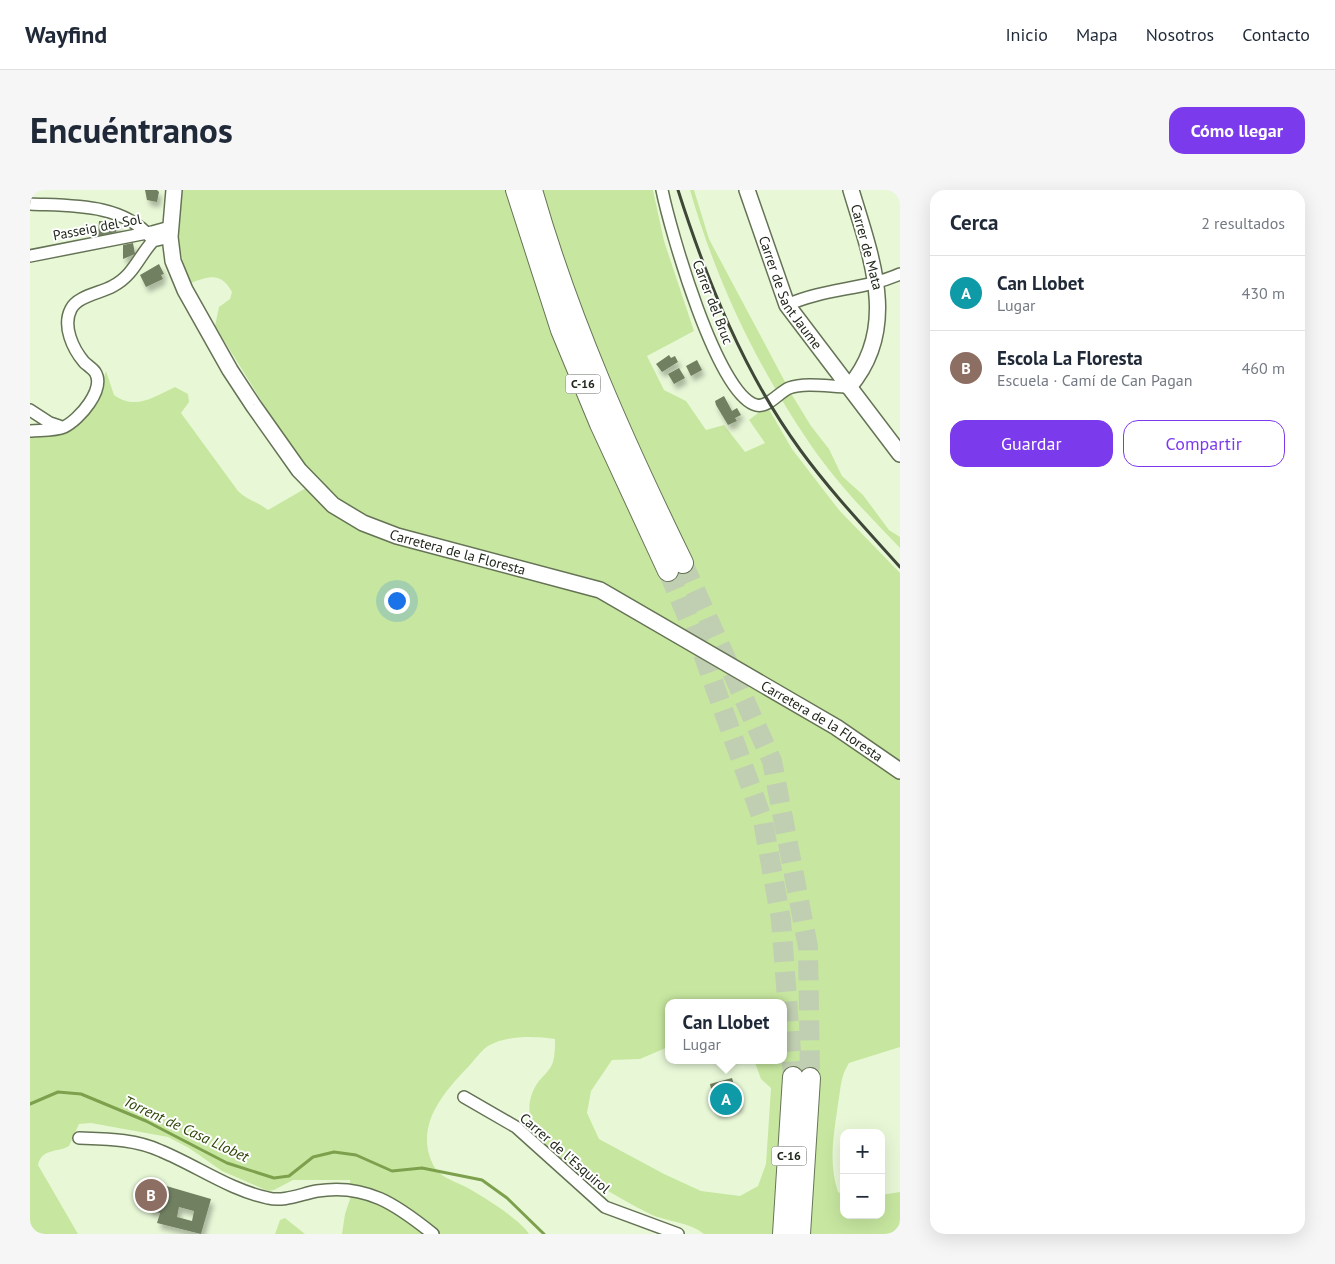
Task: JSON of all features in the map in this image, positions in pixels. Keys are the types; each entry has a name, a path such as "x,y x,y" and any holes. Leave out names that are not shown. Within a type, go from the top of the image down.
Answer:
{"highway":[{"name":"C-16","path":"516,190 561,330 600,424 676,567 589,361 558,276 532,190"},
{"name":"C-16","path":"783,1234 802,1078 800,1234"}],"main road":[{"name":"Carretera de la Floresta","path":"174,190 170,232 178,274 230,370 299,470 333,504 362,523 397,536 600,590 836,727 900,771"},
{"name":"Carrer de Sant Jaume","path":"747,190 787,305 849,387 897,445"},
{"name":"Carrer de Mata","path":"849,387 860,376 876,342 881,305 879,282 851,190"}],"street":[{"name":"Carrer del Bruc","path":"662,190 685,275 703,326 723,366 744,398 758,406 765,405 784,390 794,386 849,387"},
{"path":"30,204 104,210 129,220 150,237 131,272 121,282 78,300 70,309 68,322 70,338 76,351 96,372 98,384 87,406 67,425 30,431"},
{"name":"Passeig del Sol","path":"30,256 150,237 170,232"},
{"path":"787,305 816,293 879,282 900,274"},
{"path":"30,410 50,423 67,425"},
{"name":"Carrer de l'Esquirol","path":"464,1097 516,1127 605,1207 678,1234"},
{"path":"79,1138 121,1139 159,1150 231,1185 268,1198 284,1199 338,1188 360,1190 399,1209 433,1234"}],"green space":[{"path":"183,190 653,190 664,241 694,331 647,356 664,390 686,401 706,430 724,425 745,452 765,443 749,420 767,406 792,449 839,510 900,573 900,1047 849,1063 841,1083 834,1137 833,1170 838,1192 840,1193 840,1219 885,1219 885,1194 900,1192 900,1234 704,1234 692,1227 657,1217 636,1207 594,1183 568,1165 542,1146 537,1138 531,1122 529,1106 534,1089 552,1065 555,1053 555,1039 530,1037 512,1038 496,1042 483,1050 443,1096 430,1120 427,1133 427,1146 431,1160 441,1174 500,1208 525,1228 529,1234 342,1234 345,1214 351,1196 350,1180 293,1180 274,1190 268,1191 222,1171 189,1148 168,1137 91,1123 79,1124 69,1146 46,1153 38,1165 78,1234 30,1234 30,436 67,433 85,419 95,404 106,371 114,395 122,400 138,402 153,398 175,387 188,394 189,402 181,413 238,491 268,510 313,484 215,326 219,307 230,299 232,292 223,281 214,277 191,283 182,259 178,226","holes":["665,999 787,999 787,1064 755,1064 761,1079 771,1088 766,1164 758,1186 740,1196 701,1191 664,1174 599,1139 587,1113 591,1091 612,1060 640,1059 665,1048"]},
{"path":"690,190 694,190 709,239 792,395 811,426 829,449 842,476 863,495 889,530 900,537 900,548 841,485 810,444 773,384 725,290 700,224"},
{"path":"285,1218 305,1234 275,1234 280,1220"}],"building":[{"path":"145,190 157,190 159,192 157,202 147,200"},
{"path":"99,221 116,221 119,228 116,229 116,232 98,236"},
{"path":"133,243 135,254 123,259 123,245"},
{"path":"159,264 164,274 161,275 163,279 146,287 140,275"},
{"path":"669,355 671,358 675,356 678,362 662,372 656,364"},
{"path":"697,360 702,370 691,376 686,366"},
{"path":"679,368 685,378 674,384 668,374"},
{"path":"724,396 732,411 737,408 741,415 735,418 737,421 728,425 715,401"},
{"path":"732,1078 740,1106 716,1112 710,1084"},
{"path":"156,1183 211,1199 201,1234 157,1223 160,1213 148,1210 152,1198 158,1200 159,1197 152,1195","holes":["179,1207 194,1211 192,1221 177,1217"]}],"waterway":[{"name":"Torrent de Casa Llobet","path":"30,1104 58,1092 81,1094 146,1121 227,1163 274,1178 289,1176 313,1157 334,1152 356,1155 392,1171 422,1168 482,1180 507,1198 544,1234"}],"tunnel":[{"path":"683,563 772,761 808,947 810,1078"},
{"path":"668,571 702,651 763,821 781,920 793,1077"}],"railway":[{"path":"678,190 701,258 715,292 729,325 762,390 812,466 900,567"}],"place":[{"name":"Can Llobet","path":"726,1099"},
{"name":"Escola La Floresta","path":"151,1195"}]}
